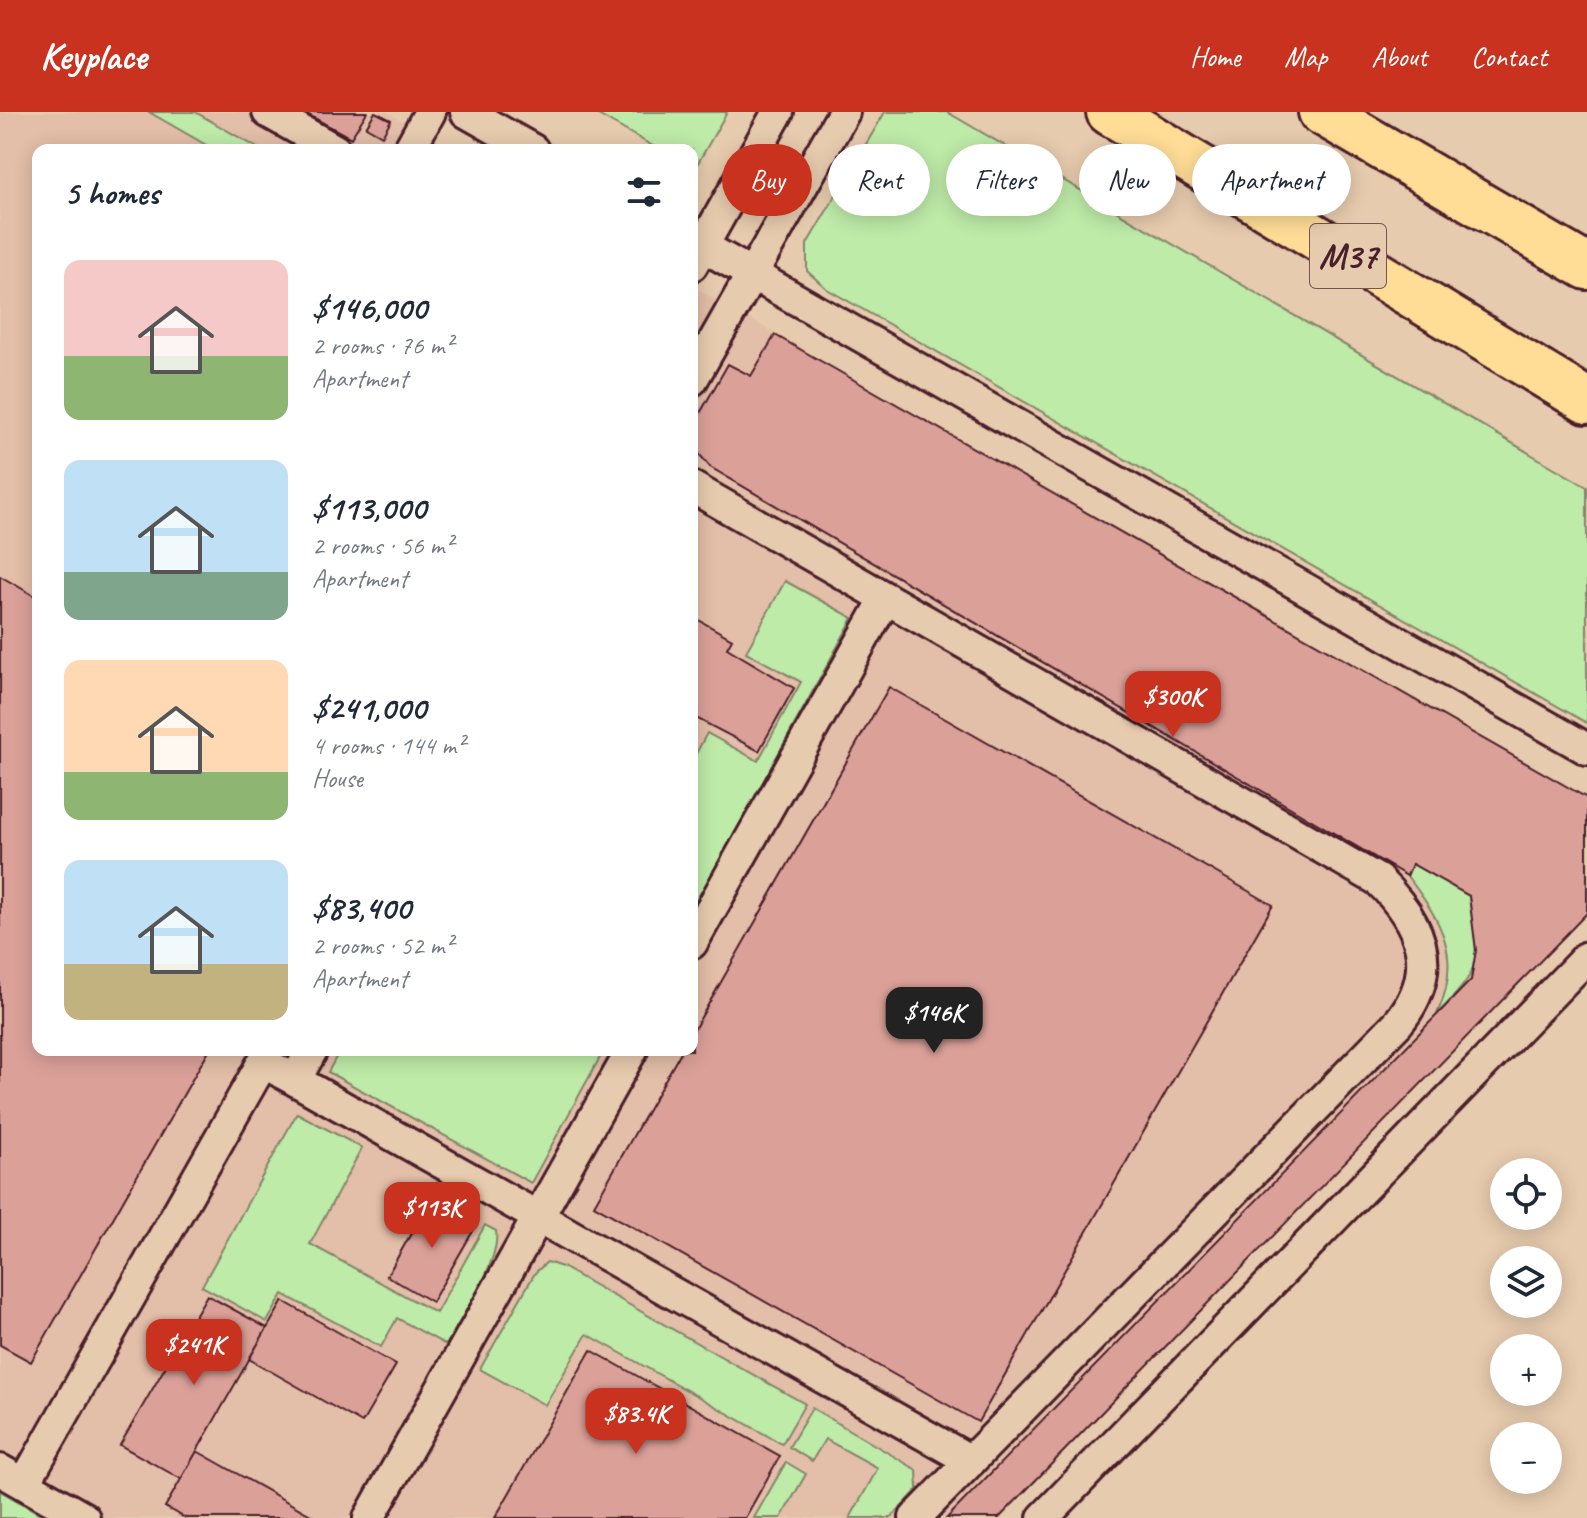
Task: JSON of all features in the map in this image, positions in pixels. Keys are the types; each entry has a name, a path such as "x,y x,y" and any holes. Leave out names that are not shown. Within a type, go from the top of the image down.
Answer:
{"highway":[{"name":"M37","path":"1109,112 1587,401"},
{"path":"1321,112 1587,267"}],"lane":[{"path":"268,112 324,144"},
{"path":"412,144 430,112"},
{"path":"466,112 522,144"},
{"path":"698,245 778,112"},
{"path":"698,369 844,112"},
{"path":"698,251 752,274 1587,749"},
{"path":"698,490 1378,880 1407,914 1422,950 1423,965 1416,998 1398,1023 915,1518"},
{"path":"698,932 886,598"},
{"path":"1043,1518 1587,957"},
{"path":"84,1518 12,1477 255,1056 971,1461"},
{"path":"295,1080 309,1056"},
{"path":"369,1518 629,1056"}],"shaded area":[{"path":"0,112 387,112 443,144 32,144 32,1056 698,1056 698,289 1587,797 1587,914 1000,1518 0,1518"}],"green space":[{"path":"149,112 195,112 251,144 205,144"},
{"path":"593,112 727,112 698,163 698,144 649,144"},
{"path":"885,112 947,112 1002,144 946,144 946,216 1063,216 1063,180 1079,189 1079,216 1124,216 1587,487 1587,723 827,289 807,271 807,244 828,208 828,216 930,216 930,144 866,144"},
{"path":"785,581 853,618 698,900 698,750 707,733 758,761 801,682 746,652"},
{"path":"1412,864 1469,896 1475,961 1464,984 1437,1014 1445,994 1448,958 1439,925 1407,876"},
{"path":"337,1056 601,1056 531,1183 328,1072"},
{"path":"297,1113 362,1148 310,1244 436,1313 485,1225 496,1231 496,1244 486,1273 446,1345 397,1318 381,1347 283,1294 267,1322 202,1286"},
{"path":"547,1262 562,1267 805,1404 782,1444 587,1334 545,1405 480,1369 535,1273"},
{"path":"812,1408 917,1470 918,1489 891,1518 850,1518 878,1468 825,1439 812,1461 789,1447"},
{"path":"786,1462 806,1474 781,1518 754,1518"},
{"path":"0,1491 47,1518 0,1518"}],"building":[{"path":"303,112 367,112 351,138"},
{"path":"375,112 391,120 382,136 366,127"},
{"path":"775,335 1587,798 1587,913 999,1518 947,1518 1471,980 1476,950 1469,896 1412,864 1407,876 710,467 698,453 698,417 728,364 751,376"},
{"path":"0,576 32,595 32,1056 206,1056 31,1362 0,1345"},
{"path":"698,620 732,639 727,648 794,688 759,751 698,719"},
{"path":"889,687 1273,905 978,1422 594,1205 679,1056 698,1056 698,1022"},
{"path":"431,1198 477,1224 432,1302 387,1276"},
{"path":"207,1295 267,1328 181,1479 120,1445"},
{"path":"283,1301 396,1365 362,1423 249,1359"},
{"path":"591,1350 780,1456 745,1518 495,1518"},
{"path":"197,1451 316,1518 185,1518 165,1507"}]}
